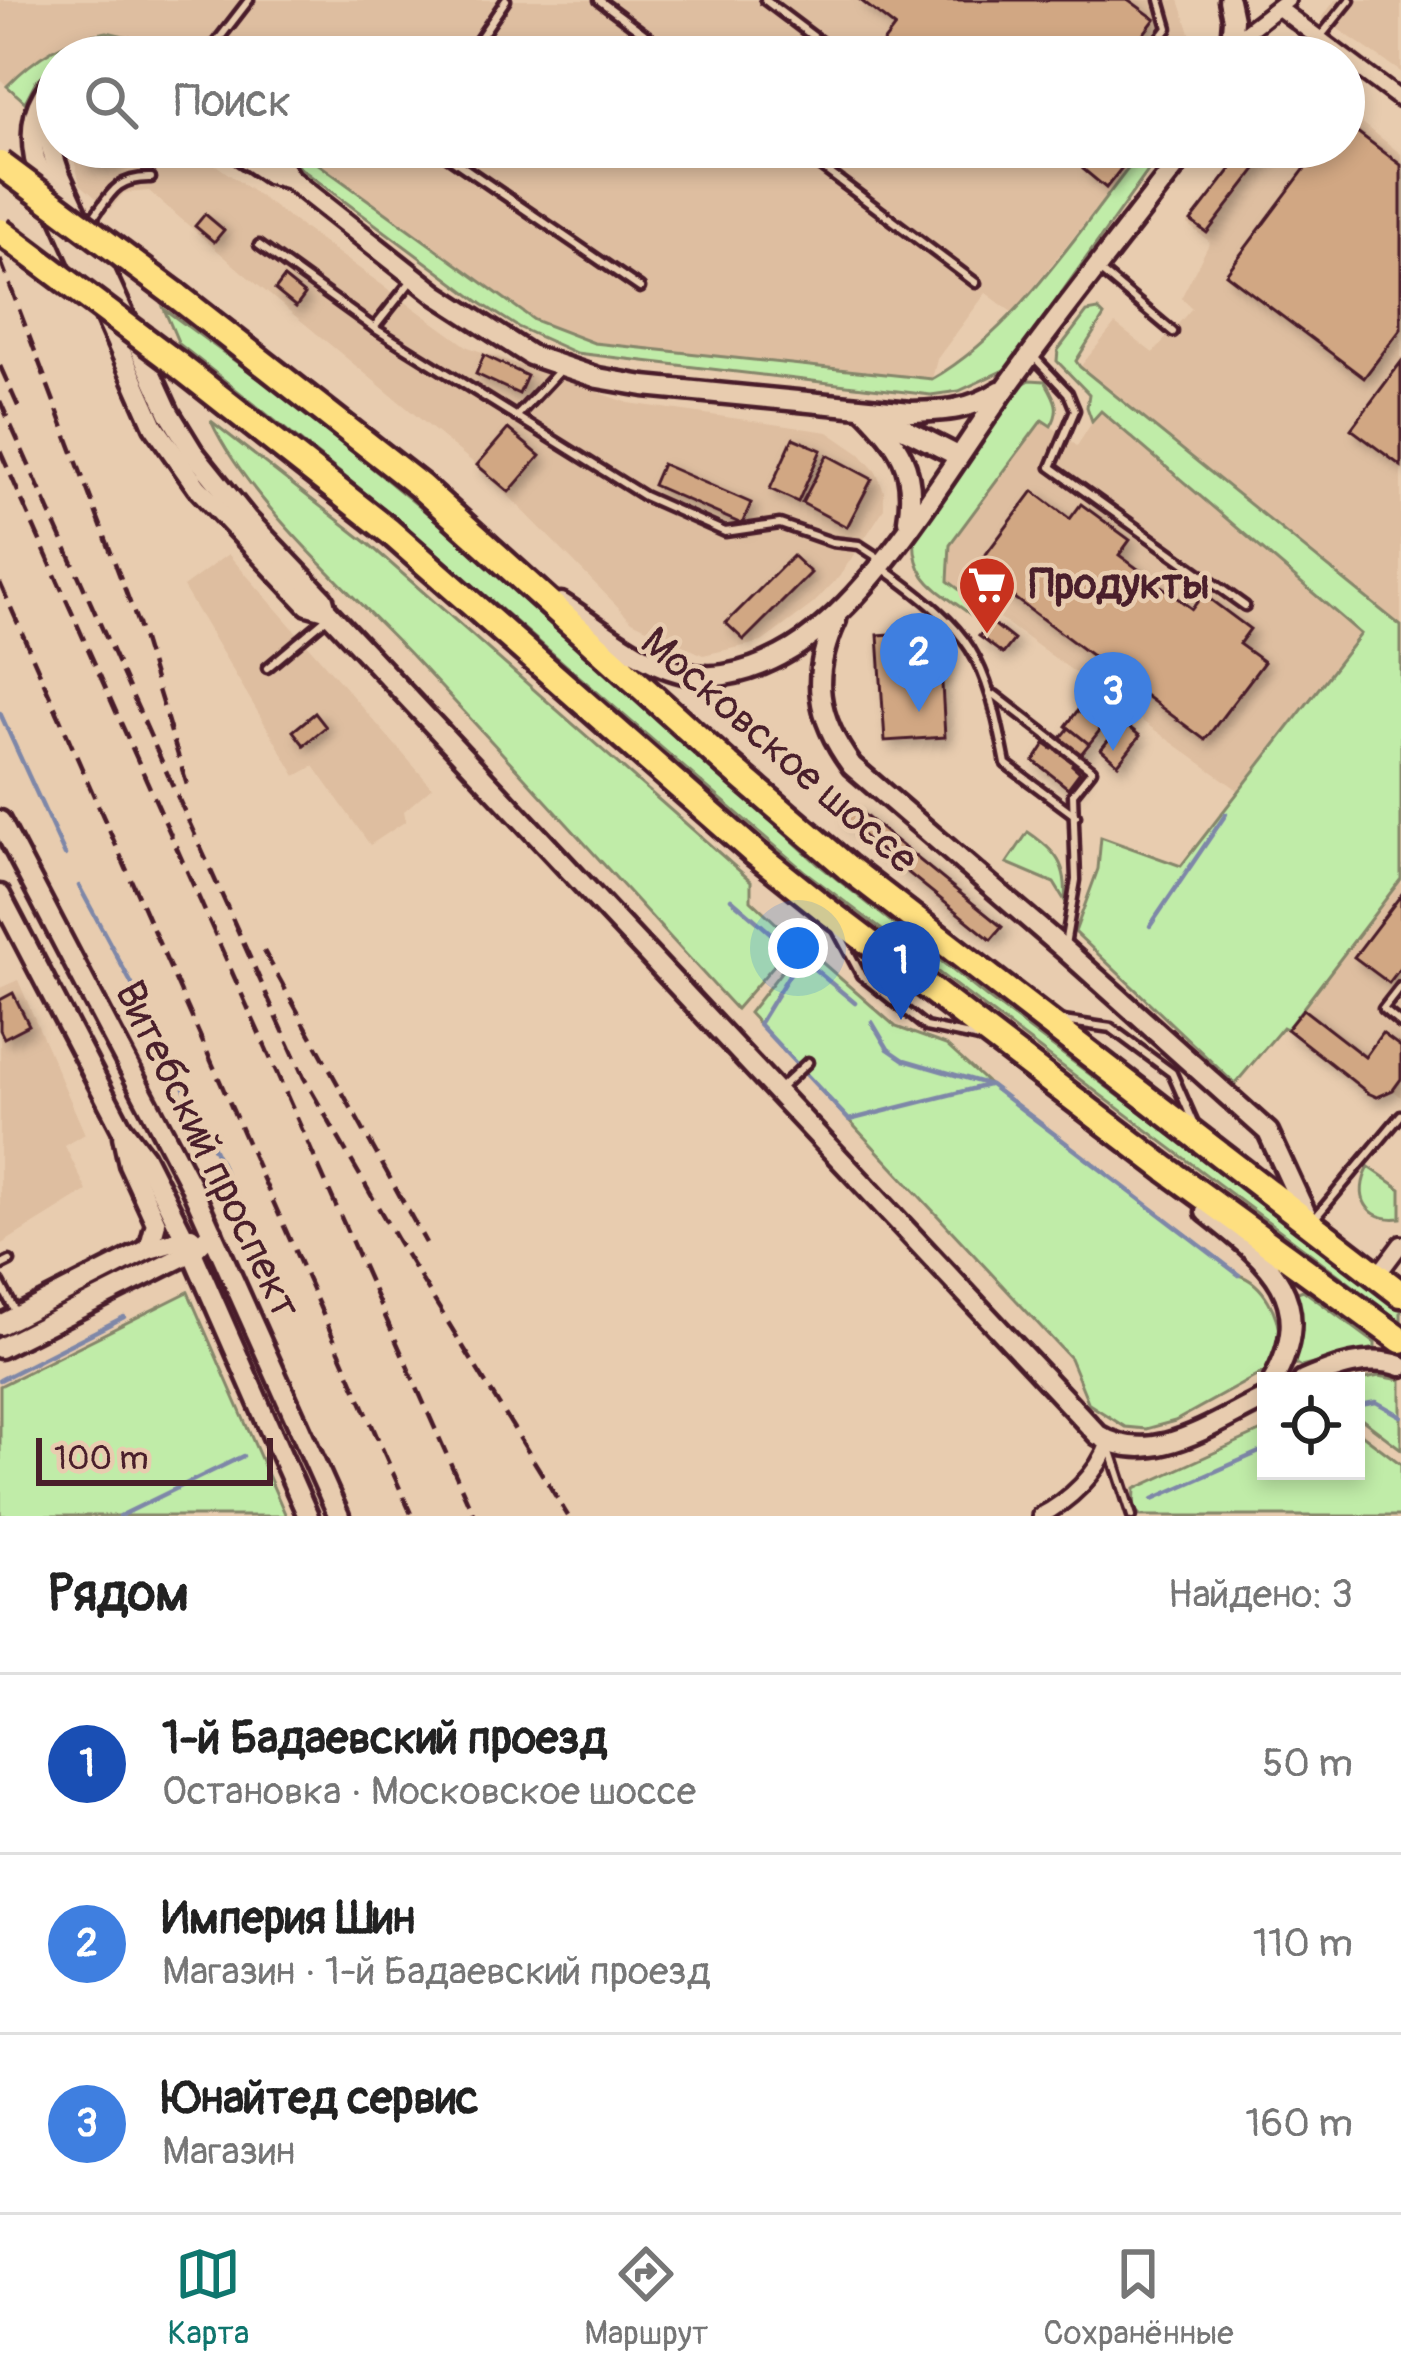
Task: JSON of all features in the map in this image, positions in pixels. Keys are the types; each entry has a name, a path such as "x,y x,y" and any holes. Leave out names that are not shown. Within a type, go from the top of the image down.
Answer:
{"highway":[{"name":"Московское шоссе","path":"0,164 420,486 728,766 847,867 1401,1294"},
{"name":"Московское шоссе","path":"0,231 389,531 825,909 1166,1169 1401,1340"}],"street":[{"path":"1229,0 1231,36"},
{"path":"1247,36 1283,4 1319,36"},
{"path":"1365,72 1401,100"},
{"path":"36,108 32,121 36,164"},
{"path":"38,168 154,426 197,487 308,605 329,613"},
{"path":"59,168 169,413 193,452 247,519 323,598 329,613 1062,1400 1108,1442 1129,1449 1156,1449 1257,1401"},
{"path":"261,168 290,178"},
{"path":"284,168 290,178 485,329 562,367 644,386 863,410 950,411 977,406 1009,385"},
{"path":"526,581 666,669 722,676 784,654 841,610 880,562 1174,168"},
{"path":"863,410 958,456"},
{"path":"863,410 892,437 908,471 912,496 907,527"},
{"path":"841,610 823,655 818,692 821,711 838,747 871,785 1268,1132 1310,1223"},
{"name":"Витебский проспект","path":"0,820 212,1232 340,1516"},
{"name":"Витебский проспект","path":"0,895 188,1245 308,1516"},
{"path":"121,1126 129,1164 156,1223 148,1249"},
{"path":"1166,1169 1194,1202 1260,1259 1282,1288 1292,1309 1293,1337 1277,1372"},
{"path":"0,1348 212,1232"},
{"path":"1378,1276 1401,1244"},
{"path":"9,1320 148,1249 188,1245"},
{"path":"1325,1372 1369,1361 1401,1366"},
{"path":"1040,1516 1063,1504 1103,1458 1108,1442"}],"lane":[{"path":"221,36 249,0"},
{"path":"481,36 506,0"},
{"path":"598,0 647,36"},
{"path":"765,0 813,36"},
{"path":"1160,0 1168,28 1162,36"},
{"path":"1321,36 1350,0"},
{"path":"465,168 640,288"},
{"path":"823,168 976,283"},
{"path":"86,229 115,184 133,177 151,178"},
{"path":"259,245 374,328 644,496 724,532 780,524 832,542 859,545 953,624 972,648 992,693 1006,764 1076,816"},
{"path":"1098,268 1173,332"},
{"path":"374,328 414,277"},
{"path":"1031,355 1068,393 1075,410 1051,467 1245,606"},
{"path":"516,418 562,367"},
{"path":"267,668 329,613"},
{"path":"992,693 1092,770 1073,794 1076,880 1064,949"},
{"path":"1401,986 1383,1009 1401,1024"},
{"path":"1044,1018 1111,1028 1172,1073 1203,1142"},
{"path":"776,1092 808,1062"},
{"path":"1310,1223 1401,1115"},
{"path":"0,1266 10,1261"},
{"path":"0,1282 9,1320"},
{"path":"1108,1442 1131,1516"}],"shaded area":[{"path":"0,0 1179,0 1191,36 36,36 36,59 7,86 0,79"},
{"path":"1335,0 1401,0 1401,72 1365,47 1365,36 1348,36 1322,18"},
{"path":"1365,125 1401,154 1401,626 1080,367 1115,324 1153,353 1192,308 1181,298 1210,242 1187,224 1231,168 1365,168"},
{"path":"76,168 220,168 468,347 629,403 828,432 876,472 884,491 884,509 839,577 813,604 762,642 703,655 632,621 487,474 149,191 124,193 110,210 80,184"},
{"path":"324,168 1128,168 1013,313 986,293 937,359 932,379 594,343 534,320"},
{"path":"1100,410 1361,634 1238,790 948,581 950,544 1042,419 1077,446"},
{"path":"228,554 432,787 404,811 406,821 370,845 314,766 296,776 183,587"},
{"path":"1401,879 1401,1097 1393,1090 1377,1097 1287,1029"},
{"path":"18,980 85,1134 65,1146 87,1191 0,1245 0,988"}],"green space":[{"path":"36,61 36,81 25,102 7,86"},
{"path":"300,168 324,168 534,320 594,343 932,379 993,333 1021,304 1129,168 1150,168 1008,368 959,391 931,395 576,353 518,327"},
{"path":"164,309 299,408 488,563 818,864 989,999 1401,1307 1401,1322 804,871 389,512 179,344"},
{"path":"1098,310 1104,316 1076,361 1080,367 1401,626 1401,879 1287,1029 1283,1027 1235,1084 1075,932 1098,869 1101,837 1181,866 1361,634 1101,411 1092,421 1089,394 1057,361 1058,350 1087,312"},
{"path":"1030,380 1045,381 1056,403 1054,420 1051,426 1042,420 950,544 948,581 985,609 975,618 923,574 917,563 915,532 1016,388"},
{"path":"211,421 370,545 751,881 751,900 795,941 736,1009 274,513 227,451"},
{"path":"1028,832 1058,860 1065,901 1054,883 1007,863"},
{"path":"802,945 896,1027 946,1045 990,1085 1256,1285 1279,1330 1269,1369 1175,1421 1146,1429 1125,1427 1089,1404 1070,1358 749,1013"},
{"path":"1369,1167 1401,1189 1401,1218 1379,1216 1366,1205 1362,1188"},
{"path":"1303,1290 1375,1343 1375,1348 1301,1367 1294,1363 1301,1329 1295,1293"},
{"path":"188,1292 286,1516 0,1516 0,1386"},
{"path":"1365,1379 1401,1380 1401,1449 1365,1422"},
{"path":"1257,1433 1257,1480 1365,1480 1365,1437 1401,1464 1401,1516 1141,1516 1134,1509 1135,1489"}],"building":[{"path":"860,0 1129,0 1155,19 1142,36 888,36 895,27"},
{"path":"1365,138 1401,165 1401,329 1364,378 1226,274 1305,168 1365,168"},
{"path":"1084,168 1122,168 1106,188"},
{"path":"1232,168 1257,168 1207,233 1191,221"},
{"path":"205,214 224,230 214,242 195,226"},
{"path":"284,278 305,295 296,307 275,290"},
{"path":"484,355 527,376 519,394 476,374"},
{"path":"1401,362 1401,466 1351,429"},
{"path":"508,429 540,456 509,492 477,465"},
{"path":"793,438 821,450 798,502 770,489"},
{"path":"827,455 872,479 847,527 802,503"},
{"path":"662,464 751,503 742,524 653,485"},
{"path":"1033,491 1070,519 1081,504 1130,540 1119,555 1192,609 1203,594 1250,629 1239,644 1264,662 1205,740 975,569"},
{"path":"793,556 811,573 744,640 726,623"},
{"path":"991,622 1014,640 1003,654 979,636"},
{"path":"939,631 945,737 885,741 878,635"},
{"path":"1078,710 1101,729 1089,744 1066,726"},
{"path":"315,713 326,727 304,745 293,731"},
{"path":"1123,722 1140,736 1118,764 1101,749"},
{"path":"1069,728 1089,744 1072,765 1080,772 1068,788 1034,761 1045,744 1052,749"},
{"path":"853,806 1002,927 991,940 842,819"},
{"path":"1401,895 1401,967 1389,983 1354,957"},
{"path":"13,993 29,1025 4,1038 0,1000"},
{"path":"1303,1009 1365,1057 1382,1033 1401,1047 1401,1079 1393,1090 1377,1097 1368,1093 1287,1029"}],"waterway":[{"path":"0,713 65,855"},
{"path":"1150,926 1226,814"},
{"path":"79,886 225,1172"},
{"path":"731,899 781,942"},
{"path":"855,1003 800,957 759,1024 849,1120 988,1085"},
{"path":"872,1022 888,1049 904,1060 990,1085 1239,1275"},
{"path":"0,1380 124,1317"},
{"path":"1365,1404 1376,1402 1401,1416"},
{"path":"1153,1499 1257,1453"},
{"path":"120,1516 243,1456"}],"railway":[{"path":"0,259 138,624 187,785"},
{"path":"0,366 22,415"},
{"path":"0,401 304,1078 397,1240 568,1516"},
{"path":"0,451 474,1516"},
{"path":"0,583 412,1516"},
{"path":"264,951 426,1243"}],"place":[{"name":"Продукты","path":"987,636"},
{"name":"Империя Шин","path":"919,712"},
{"name":"Юнайтед сервис","path":"1113,751"},
{"name":"1-й Бадаевский проезд","path":"901,1020"}]}
